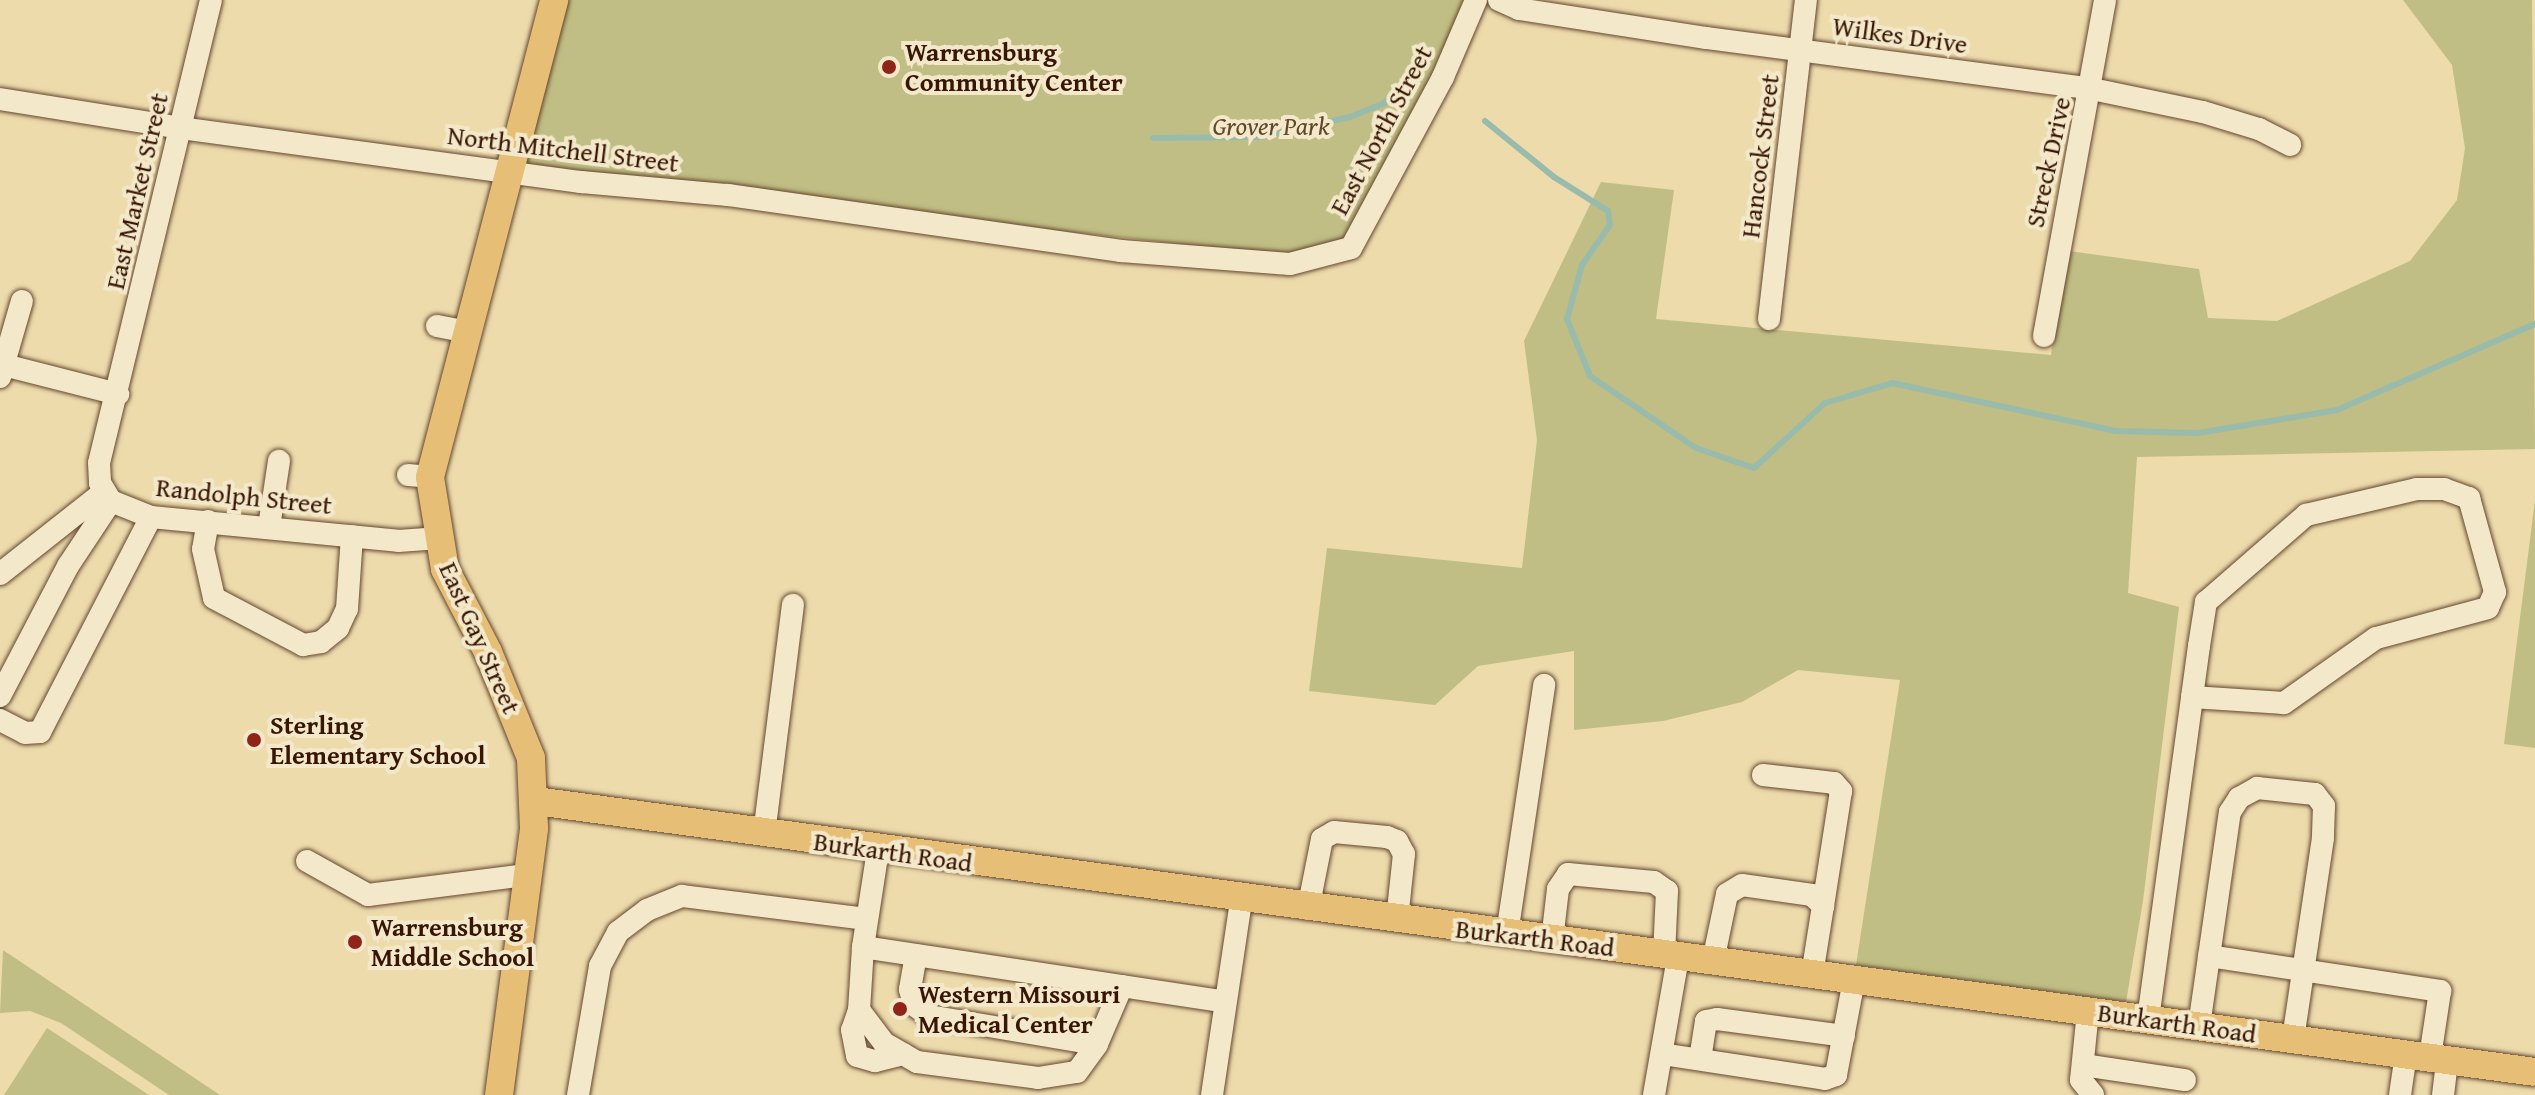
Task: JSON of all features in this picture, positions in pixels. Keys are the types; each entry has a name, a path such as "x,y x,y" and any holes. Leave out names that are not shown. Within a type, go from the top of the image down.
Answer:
{"main road":[{"name":"East Gay Street","path":"499,1095 536,801 531,758 515,714 450,581 419,476 467,332 554,0"},
{"name":"Burkarth Road","path":"536,801 1241,900 2535,1072"}],"street":[{"name":"East Market Street","path":"118,394 211,0"},
{"name":"East North Street","path":"1121,251 1290,264 1351,248 1443,77 1476,0"},
{"name":"Wilkes Drive","path":"1499,0 1519,9 2092,89 2203,112 2259,129 2290,145"},
{"name":"Hancock Street","path":"1769,319 1806,0"},
{"name":"Streck Drive","path":"2044,336 2092,89 2105,0"},
{"name":"North Mitchell Street","path":"0,99 181,128 509,172 728,195 1121,251"},
{"path":"0,696 108,496 99,463 118,394 2,371 22,301"},
{"path":"437,326 467,332"},
{"path":"269,527 279,461"},
{"path":"2148,1019 2192,697 2206,602 2306,515 2417,489 2444,489 2469,498 2495,592 2488,608 2376,638 2284,703 2192,697"},
{"path":"0,574 108,496"},
{"name":"Randolph Street","path":"108,496 151,517 398,541 437,538"},
{"path":"0,720 25,733 40,732 151,517"},
{"path":"208,521 203,549 214,598 303,645 321,642 338,628 347,609 352,536"},
{"path":"764,834 793,605"},
{"path":"1507,934 1544,685"},
{"path":"1763,775 1834,783 1841,791 1812,975"},
{"path":"2199,1026 2230,812 2239,798 2257,788 2315,794 2324,806 2323,838 2293,1039"},
{"path":"1308,909 1322,839 1334,832 1387,837 1397,841 1404,854 1397,920"},
{"path":"878,850 866,919 859,1010 884,1043 917,1062 983,1074 1038,1078 1077,1072 1097,1044 1122,986"},
{"path":"307,861 368,895 527,875"},
{"path":"1552,940 1558,889 1568,874 1654,882 1667,891 1671,956 1662,1054 1654,1095"},
{"path":"1713,961 1727,894 1742,885 1812,895 1823,906"},
{"path":"578,1095 600,966 618,932 647,910 682,896 866,919"},
{"path":"1212,1095 1241,900"},
{"path":"863,947 1225,1002"},
{"path":"916,955 910,989 914,1005 929,1016 1097,1044"},
{"path":"2209,956 2440,991 2428,1057 2400,1095"},
{"path":"1662,1054 1825,1079 1836,1075 1854,980"},
{"path":"2088,1011 2081,1080 2093,1095"},
{"path":"1700,1059 1706,1021 1717,1019 1844,1036"},
{"path":"2428,1057 2443,1095"},
{"path":"2083,1065 2185,1080"}],"green space":[{"name":"Grover Park","path":"554,0 1476,0 1351,248 1322,259 509,172"},
{"path":"2403,0 2532,0 2535,449 2137,457 2128,593 2179,607 2143,901 2126,1002 1856,965 1900,680 1798,670 1742,702 1663,721 1574,730 1574,651 1478,666 1435,705 1309,691 1327,548 1522,568 1537,440 1524,341 1601,182 1674,190 1656,319 2051,355 2062,250 2199,269 2208,318 2277,321 2410,261 2457,200 2465,148 2452,65"},
{"path":"2535,500 2535,748 2504,744"},
{"path":"3,950 220,1095 169,1095 61,1023 30,1011 0,1013"},
{"path":"47,1028 149,1095 4,1095"}],"waterway":[{"path":"1153,138 1259,137 1350,117 1384,103 1415,74"},
{"path":"1485,121 1554,177 1608,211 1610,225 1582,265 1567,319 1590,376 1696,448 1754,468 1825,403 1892,383 2116,431 2198,433 2337,410 2535,324"}],"place":[{"name":"Warrensburg Community Center","path":"889,67"},
{"name":"Sterling Elementary School","path":"254,740"},
{"name":"Warrensburg Middle School","path":"355,942"},
{"name":"Western Missouri Medical Center","path":"900,1009"}]}
